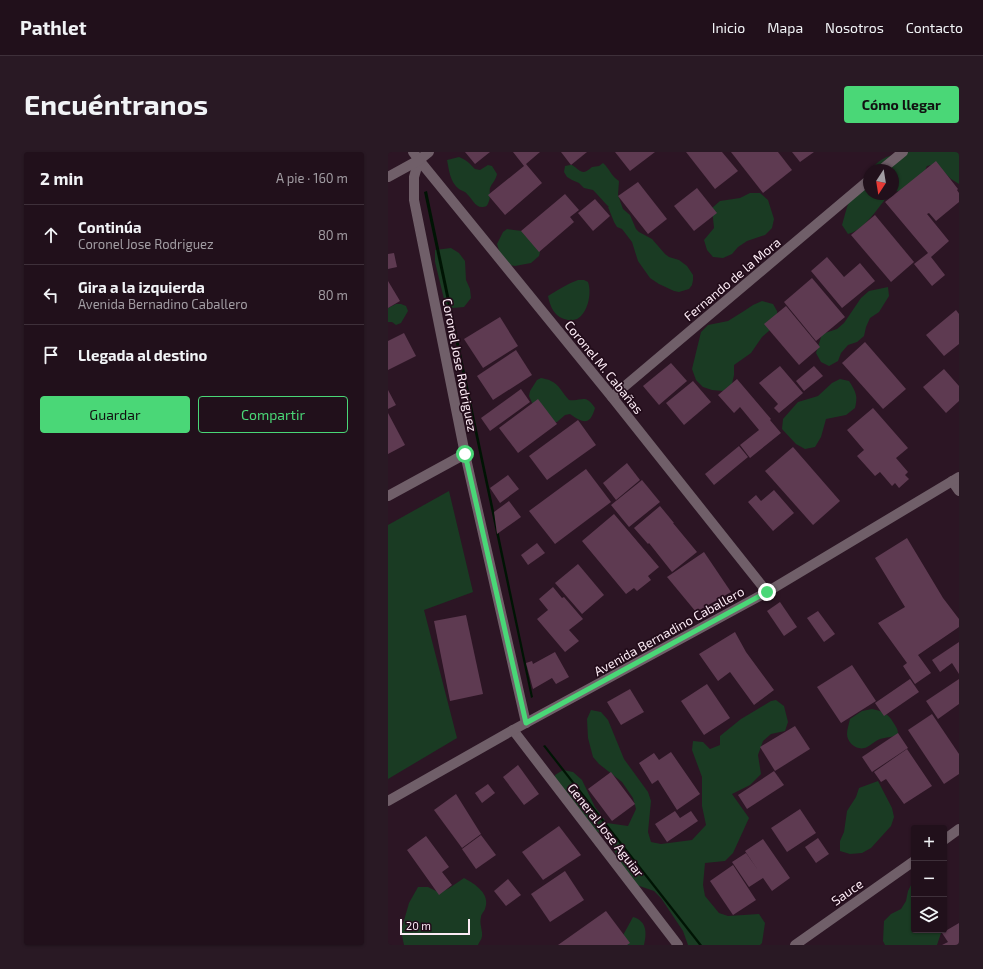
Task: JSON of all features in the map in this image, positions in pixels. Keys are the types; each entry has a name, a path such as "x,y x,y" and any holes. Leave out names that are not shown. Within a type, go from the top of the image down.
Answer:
{"street":[{"path":"388,177 416,156 429,152"},
{"path":"888,164 903,152"},
{"name":"Coronel M. Cabañas","path":"416,156 612,397 767,592"},
{"name":"Coronel Jose Rodriguez","path":"416,156 414,200 465,454 526,723"},
{"name":"Fernando de la Mora","path":"612,397 863,185"},
{"path":"388,496 465,454"},
{"path":"956,479 959,491"},
{"name":"Avenida Bernadino Caballero","path":"388,801 513,730 767,592 956,479"},
{"name":"General Jose Aguiar","path":"513,730 678,945"},
{"path":"947,838 959,829"},
{"name":"Sauce","path":"795,945 911,863"}],"green space":[{"path":"909,152 959,152 959,184 951,179 936,164 927,166 923,175 910,189 899,191 899,164 876,164 888,156"},
{"path":"459,157 475,169 480,170 488,165 492,166 497,174 490,188 490,199 488,204 485,206 478,206 466,193 456,186 450,176 447,160"},
{"path":"603,163 619,181 618,195 623,209 630,215 636,229 652,239 669,257 679,260 687,266 693,275 692,285 689,289 679,292 674,291 650,278 638,261 632,242 622,229 617,227 614,222 609,207 593,190 584,188 579,183 567,177 564,172 565,166 572,165 584,172"},
{"path":"863,181 863,200 884,200 866,223 854,232 848,234 842,225 851,198"},
{"path":"750,193 760,193 768,200 774,219 772,228 765,235 747,241 738,247 732,254 723,258 713,257 707,250 704,240 714,228 712,208 720,201 740,198"},
{"path":"507,229 522,231 540,247 539,256 531,263 515,266 502,260 497,244 503,232"},
{"path":"451,248 459,253 465,261 466,280 470,289 471,298 464,307 453,308 445,303 435,262 435,250"},
{"path":"578,280 588,282 590,292 586,308 577,319 563,319 554,311 548,296 566,285"},
{"path":"888,287 889,296 879,312 870,318 864,336 857,342 848,345 841,353 838,361 829,366 821,362 816,353 822,334 837,329 844,323 861,298 869,291"},
{"path":"762,301 773,304 777,311 777,321 762,337 751,353 734,365 732,384 723,391 703,387 696,380 692,369 701,332 708,325 728,321"},
{"path":"396,304 406,306 408,311 401,323 396,325 392,322 388,322 388,308"},
{"path":"541,378 554,382 569,400 586,399 592,403 595,408 591,418 586,421 582,421 570,414 565,415 557,422 553,423 533,405 529,396 530,391 537,380"},
{"path":"840,379 849,381 853,388 856,394 855,408 846,415 826,419 821,437 815,447 805,449 796,444 782,429 783,419 798,402 818,396 832,383"},
{"path":"449,491 473,592 424,610 457,738 388,779 388,525"},
{"path":"776,700 784,706 788,722 785,731 771,734 763,741 758,755 761,774 750,785 732,794 749,818 733,853 725,861 705,863 703,885 705,896 719,913 728,916 759,914 765,923 762,943 760,945 688,945 683,931 661,898 654,891 625,881 619,873 616,854 607,838 590,827 556,794 555,775 563,770 573,772 582,780 595,807 607,823 628,826 636,809 633,798 622,782 599,764 593,757 588,738 587,719 591,710 601,712 608,720 624,759 648,792 651,801 648,832 651,842 661,844 692,840 706,825 702,806 702,777 692,750 693,741 703,742 710,749 720,745 720,736 741,719 771,701"},
{"path":"872,709 887,714 897,728 898,734 880,739 864,748 854,746 847,737 850,719 862,711"},
{"path":"878,781 892,808 894,817 891,826 871,848 862,853 850,854 840,851 840,841 844,832 847,811 856,797 859,788"},
{"path":"464,878 477,886 484,894 486,899 485,909 481,915 482,937 478,945 404,945 401,931 409,903 418,887 428,887 438,892 448,889"},
{"path":"911,885 911,933 941,933 937,945 885,945 883,941 884,921 891,914 901,909 906,901"},
{"path":"633,917 641,921 645,928 646,936 644,945 608,945 621,939"}],"shaded area":[{"path":"427,191 533,697 531,698 424,192"},
{"path":"545,745 702,945 699,945 543,746"}],"building":[{"path":"465,152 490,152 475,164"},
{"path":"513,152 540,152 526,164 542,183 505,215 488,195 524,166"},
{"path":"561,152 587,152 571,165"},
{"path":"615,152 655,152 630,171"},
{"path":"686,152 722,152 738,171 715,189"},
{"path":"731,152 778,152 792,170 763,193"},
{"path":"792,152 814,152 800,162"},
{"path":"936,161 958,189 959,202 936,221 929,213 927,214 949,241 931,257 945,275 932,286 914,264 928,253 885,202 887,200 899,200 899,191"},
{"path":"638,182 667,219 648,234 618,196"},
{"path":"697,188 717,213 694,231 674,206"},
{"path":"565,194 579,210 570,217 574,222 539,252 521,231"},
{"path":"595,199 610,216 593,231 578,213"},
{"path":"875,215 914,262 891,282 851,235"},
{"path":"394,253 397,267 388,269 388,254"},
{"path":"827,257 844,277 860,263 875,281 842,308 811,271"},
{"path":"812,278 845,317 816,341 784,302"},
{"path":"388,281 400,301 388,308"},
{"path":"786,306 820,347 799,365 764,324"},
{"path":"956,310 959,314 959,344 944,356 926,335"},
{"path":"500,317 518,346 483,368 464,339"},
{"path":"404,333 416,356 388,370 388,341"},
{"path":"865,342 906,389 883,409 842,363"},
{"path":"516,350 532,375 493,400 477,376"},
{"path":"671,363 687,381 659,405 643,386"},
{"path":"780,366 803,393 779,413 774,408 778,404 759,383"},
{"path":"814,366 823,376 804,391 796,381"},
{"path":"944,369 959,386 959,401 946,413 923,387"},
{"path":"737,379 781,433 750,458 740,445 759,430 740,407 734,413 718,395"},
{"path":"693,381 711,402 684,425 666,403"},
{"path":"521,389 530,402 490,431 481,418"},
{"path":"388,390 396,405 388,409"},
{"path":"538,399 557,424 518,453 499,428"},
{"path":"873,408 908,448 896,458 908,472 905,475 909,479 899,488 895,483 892,486 880,472 875,476 857,456 864,450 847,430"},
{"path":"388,413 405,445 388,454"},
{"path":"578,420 596,445 547,480 529,456"},
{"path":"739,446 748,457 714,485 705,474"},
{"path":"793,447 840,501 813,525 765,471"},
{"path":"627,463 640,480 616,500 603,483"},
{"path":"586,469 611,502 555,544 529,511"},
{"path":"508,475 519,489 500,503 490,488"},
{"path":"642,480 660,502 629,527 611,505"},
{"path":"774,490 794,513 773,531 748,502 756,495 761,501"},
{"path":"509,501 521,517 497,534 494,512"},
{"path":"660,506 697,552 672,572 649,543 648,544 634,528"},
{"path":"614,514 659,567 648,576 651,580 637,591 634,588 626,594 582,541"},
{"path":"907,538 943,598 959,619 959,627 918,655 931,673 915,684 903,666 907,663 878,623 905,607 875,558"},
{"path":"537,543 545,553 528,565 521,555"},
{"path":"704,552 731,592 696,612 667,577"},
{"path":"578,564 604,595 582,614 555,583"},
{"path":"553,587 583,619 569,630 579,641 565,652 537,619 548,610 539,599"},
{"path":"780,602 797,627 784,636 767,611"},
{"path":"818,611 835,634 824,642 807,618"},
{"path":"466,615 483,694 450,701 434,621"},
{"path":"735,632 746,652 774,690 754,705 730,672 718,681 699,654"},
{"path":"959,642 959,674 952,663 940,672 932,660"},
{"path":"555,652 569,677 556,684 552,678 533,689 526,663 532,661 533,664"},
{"path":"852,665 876,701 841,723 817,687"},
{"path":"910,679 919,692 884,716 875,703"},
{"path":"959,679 959,704 938,719 926,701"},
{"path":"707,684 730,718 704,735 681,701"},
{"path":"630,689 644,712 621,725 607,702"},
{"path":"932,714 959,754 959,774 944,784 908,730"},
{"path":"795,726 810,749 775,771 760,747"},
{"path":"898,733 908,748 872,772 862,757"},
{"path":"907,749 932,786 904,804 886,779 881,782 874,772"},
{"path":"671,752 700,794 677,810 658,780 652,784 639,763 654,753 659,760"},
{"path":"518,765 539,794 524,805 503,777"},
{"path":"774,771 784,785 747,809 738,795"},
{"path":"611,772 635,804 612,821 588,789"},
{"path":"488,784 495,793 482,803 475,793"},
{"path":"456,794 481,834 462,848 434,810"},
{"path":"800,809 816,833 787,852 771,828"},
{"path":"675,811 680,818 691,811 698,821 667,842 655,824"},
{"path":"559,826 581,855 543,880 522,852"},
{"path":"481,835 496,855 476,869 462,849"},
{"path":"426,836 449,867 442,872 452,885 439,895 407,850"},
{"path":"818,838 829,854 816,863 805,847"},
{"path":"763,839 790,878 772,891 763,878 749,887 732,862 746,853 758,870 745,851"},
{"path":"733,865 756,900 733,915 710,881"},
{"path":"565,871 584,900 550,922 531,894"},
{"path":"508,879 521,895 506,906 494,891"},
{"path":"606,911 630,943 627,945 558,945"},
{"path":"959,923 959,945 942,945 948,942 942,933 947,933 947,930"}],"route":[{"path":"465,454 526,723 767,592"}]}
